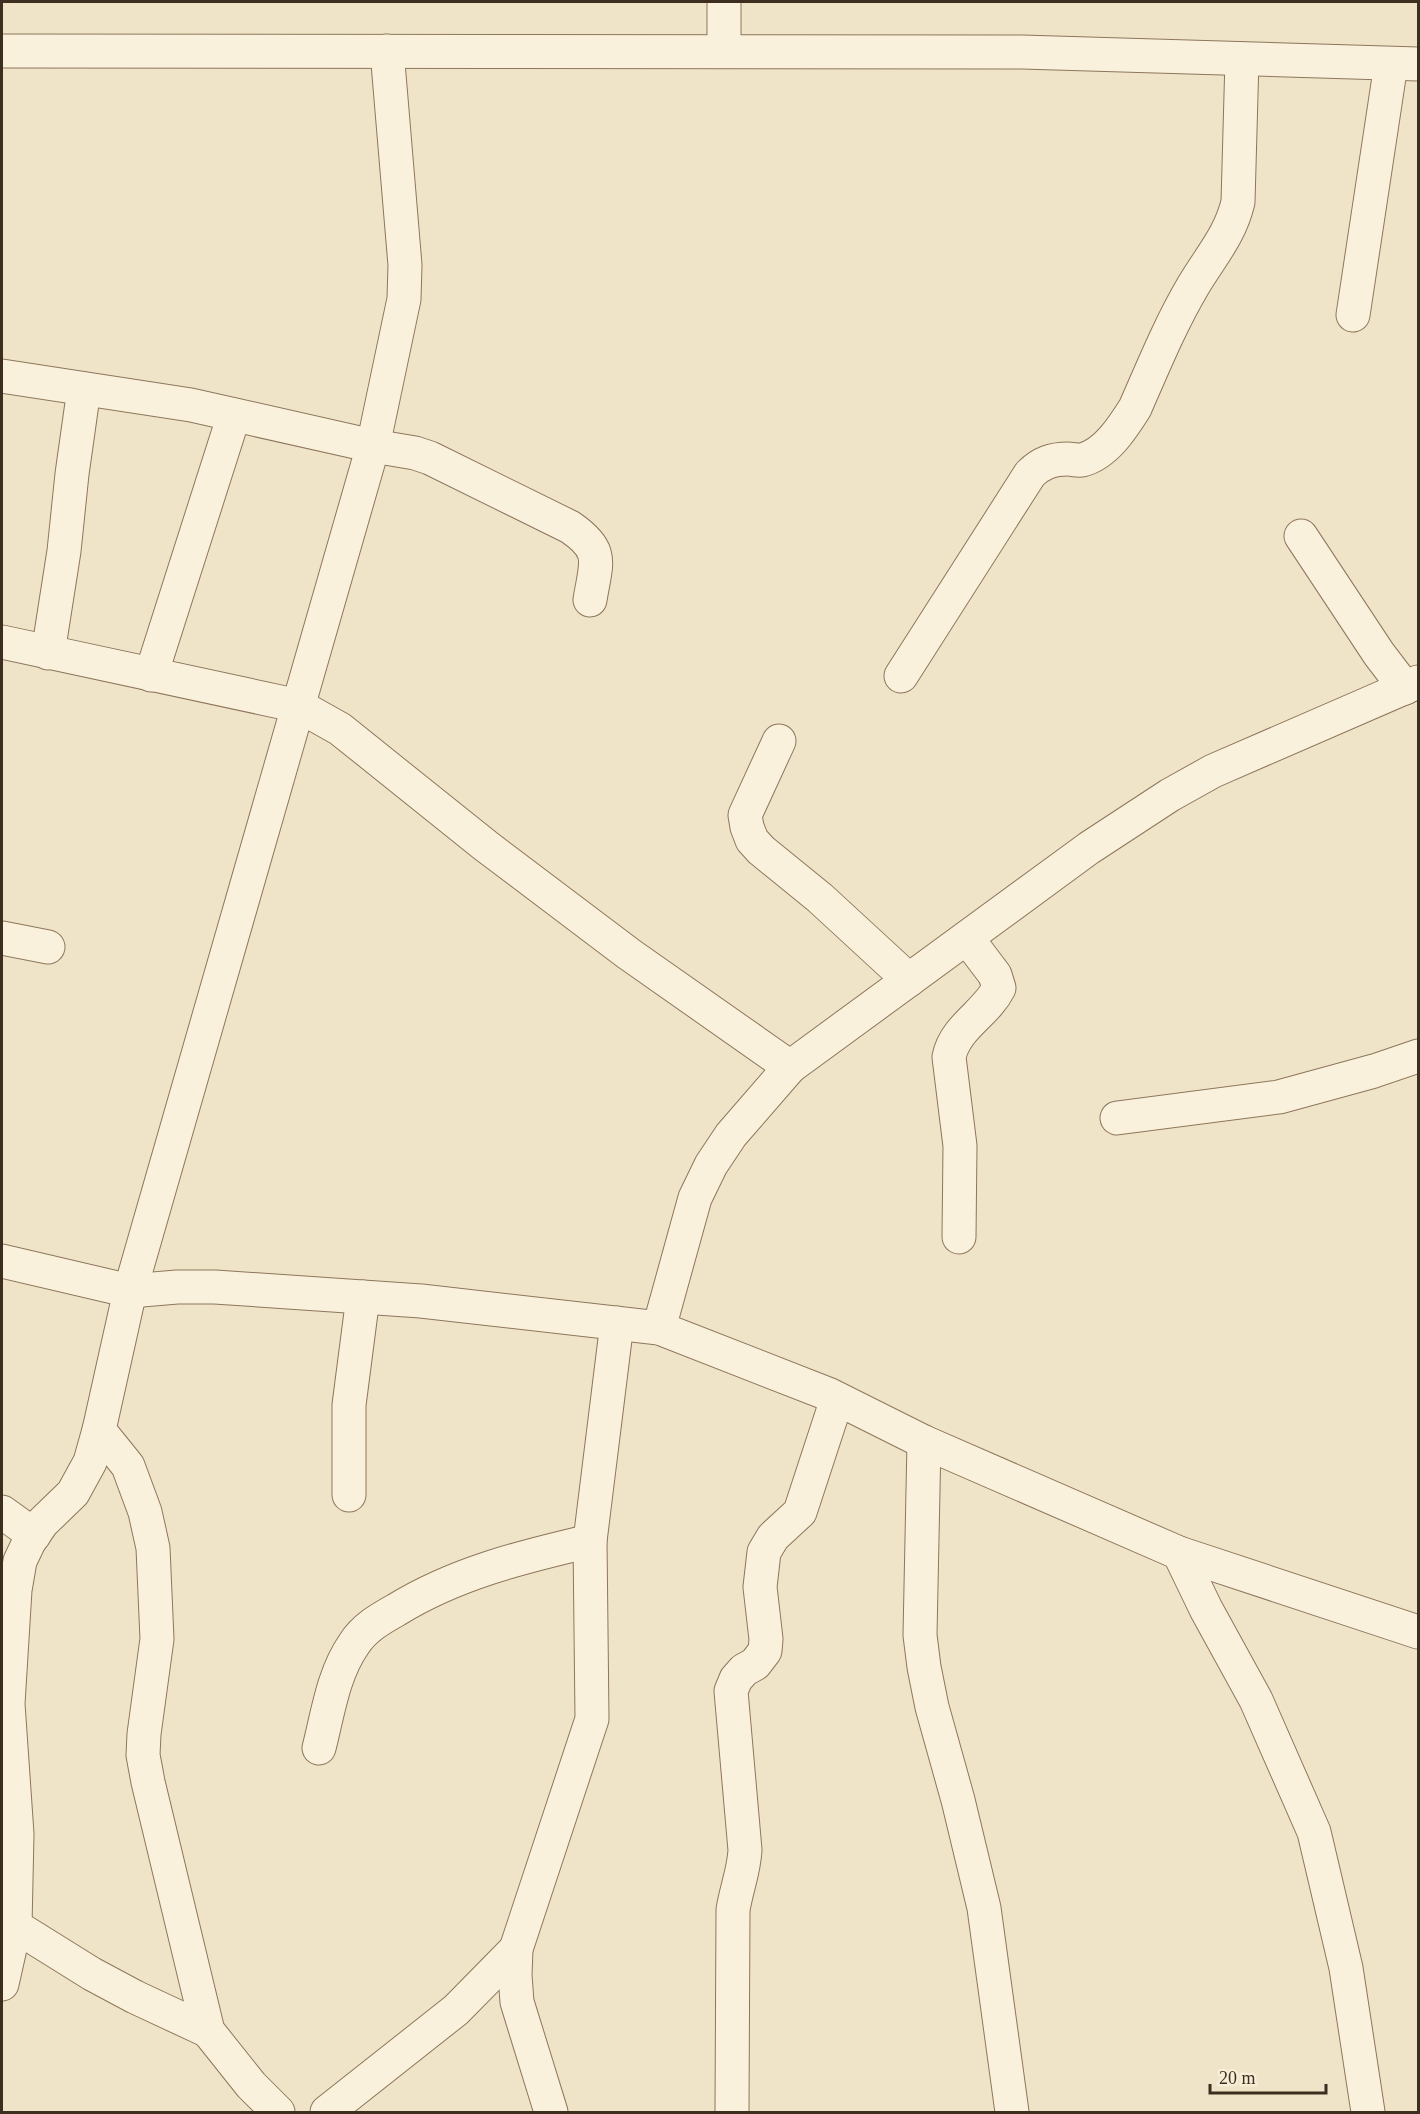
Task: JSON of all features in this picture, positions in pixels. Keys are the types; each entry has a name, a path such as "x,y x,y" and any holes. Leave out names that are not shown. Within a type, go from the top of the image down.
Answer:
{"street":[{"path":"724,2 724,51"},
{"path":"2,51 1022,52 1405,64 1353,315"},
{"path":"2,1984 15,1926 17,1834 9,1704 15,1590 20,1561 42,1523 73,1493 90,1462 130,1291 373,446 404,299 405,265 387,51"},
{"path":"901,676 1030,474 1038,466 1051,460 1081,460 1098,452 1126,423 1135,408 1192,288 1234,220 1238,202 1242,59"},
{"path":"2,376 191,405 430,458 570,527 583,536 594,548 596,564 590,600"},
{"path":"48,653 64,551 84,389"},
{"path":"151,675 234,415"},
{"path":"659,1328 694,1198 711,1165 731,1135 790,1067 1089,848 1170,795 1214,771 1412,685 1379,654 1301,536"},
{"path":"2,642 299,706 340,729 486,846 629,954 790,1067"},
{"path":"779,741 745,815 752,840 820,898 909,980"},
{"path":"2,938 48,947"},
{"path":"959,1237 960,1146 949,1058 951,1046 960,1032 993,1000 999,988 995,975 967,938"},
{"path":"1117,1118 1279,1097 1419,1056"},
{"path":"2,1261 130,1291 215,1287 421,1301 659,1328 837,1399 924,1442 1179,1553 1419,1632"},
{"path":"349,1495 349,1405 363,1297"},
{"path":"551,2112 517,2002 516,1949 592,1719 590,1541 617,1323"},
{"path":"732,2112 732,1910 744,1869 745,1850 731,1691 736,1678 755,1664 765,1651 766,1639 760,1587 764,1552 773,1537 800,1512 837,1399"},
{"path":"99,1430 128,1466 145,1512 153,1548 157,1639 143,1755 208,2031 251,2085 278,2112"},
{"path":"924,1442 920,1635 924,1667 932,1707 958,1800 984,1908 1012,2112"},
{"path":"2,1512 34,1535"},
{"path":"319,1748 338,1674 354,1644 370,1625 416,1598 462,1577 524,1557 590,1541"},
{"path":"1179,1553 1206,1609 1256,1700 1314,1832 1346,1968 1368,2112"},
{"path":"15,1926 92,1974 208,2031"},
{"path":"327,2112 456,2010 516,1949"}]}
